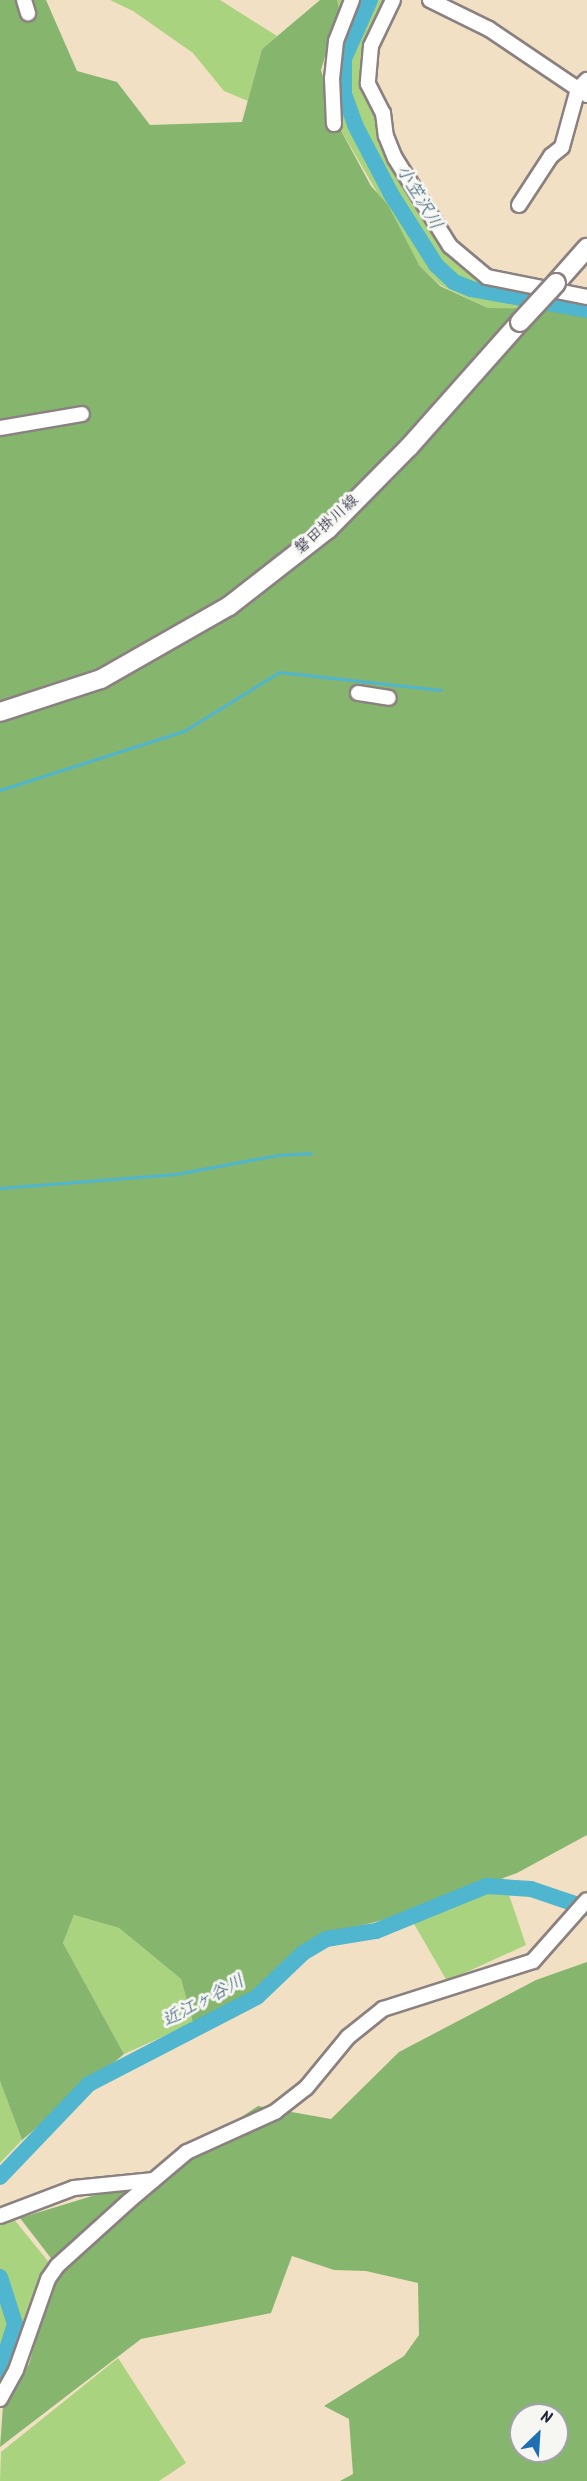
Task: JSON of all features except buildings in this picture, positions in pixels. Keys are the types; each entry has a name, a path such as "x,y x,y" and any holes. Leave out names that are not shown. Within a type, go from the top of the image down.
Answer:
{"main road":[{"name":"磐田掛川線","path":"0,712 101,679 229,606 328,529 409,447 587,248"}],"street":[{"path":"334,123 332,79 336,41 352,0"},
{"path":"393,0 370,46 368,84 383,113 386,136 394,158 450,246 487,277 587,297"},
{"path":"430,0 489,29 584,88 562,147 551,156 519,205"},
{"path":"0,428 82,414"},
{"path":"357,693 389,698"},
{"path":"0,2399 16,2370 48,2279 57,2266 154,2180 195,2148 275,2112 306,2088 348,2037 383,2009 533,1961 583,1904"},
{"path":"0,2216 74,2188 154,2180"}],"green space":[{"path":"0,0 46,0 77,71 117,82 150,125 242,122 262,49 320,0 337,0 339,10 321,70 338,125 371,186 388,205 419,265 440,286 488,308 549,309 587,302 587,1835 517,1873 390,1918 312,1939 265,1986 239,2003 193,2023 181,1979 119,1928 74,1915 63,1943 124,2054 22,2140 0,2081"},
{"path":"110,0 220,0 277,36 262,49 248,101 224,91 193,53 133,11"},
{"path":"337,0 384,0 361,54 360,89 384,122 440,248 478,280 575,301 520,309 488,308 440,285 419,265 338,125"},
{"path":"503,1877 526,1945 447,1981 406,1910"},
{"path":"74,1915 119,1928 181,1979 193,2023 124,2054 63,1943"},
{"path":"587,1962 587,2481 340,2481 353,2474 349,2419 324,2406 404,2356 419,2335 418,2283 366,2271 334,2270 292,2256 271,2313 141,2339 0,2447 3,2406 29,2364 57,2266 20,2218 151,2178 258,2106 331,2119 399,2052 536,1980"},
{"path":"0,2081 22,2140 0,2163"},
{"path":"13,2218 51,2265 0,2400 0,2223"},
{"path":"118,2358 186,2463 159,2481 0,2481 1,2452"}],"waterway":[{"name":"小笠沢川","path":"370,0 344,59 344,94 355,125 391,194 436,265 454,282 471,289 587,310"},
{"path":"0,790 184,731 279,672 441,690"},
{"path":"0,1188 176,1174 278,1155 311,1153"},
{"name":"近江ヶ谷川","path":"0,2177 89,2084 257,1997 303,1953 326,1939 376,1931 486,1886 531,1889 587,1908"},
{"name":"近江ヶ谷川","path":"0,2277 15,2324 0,2371"}]}
